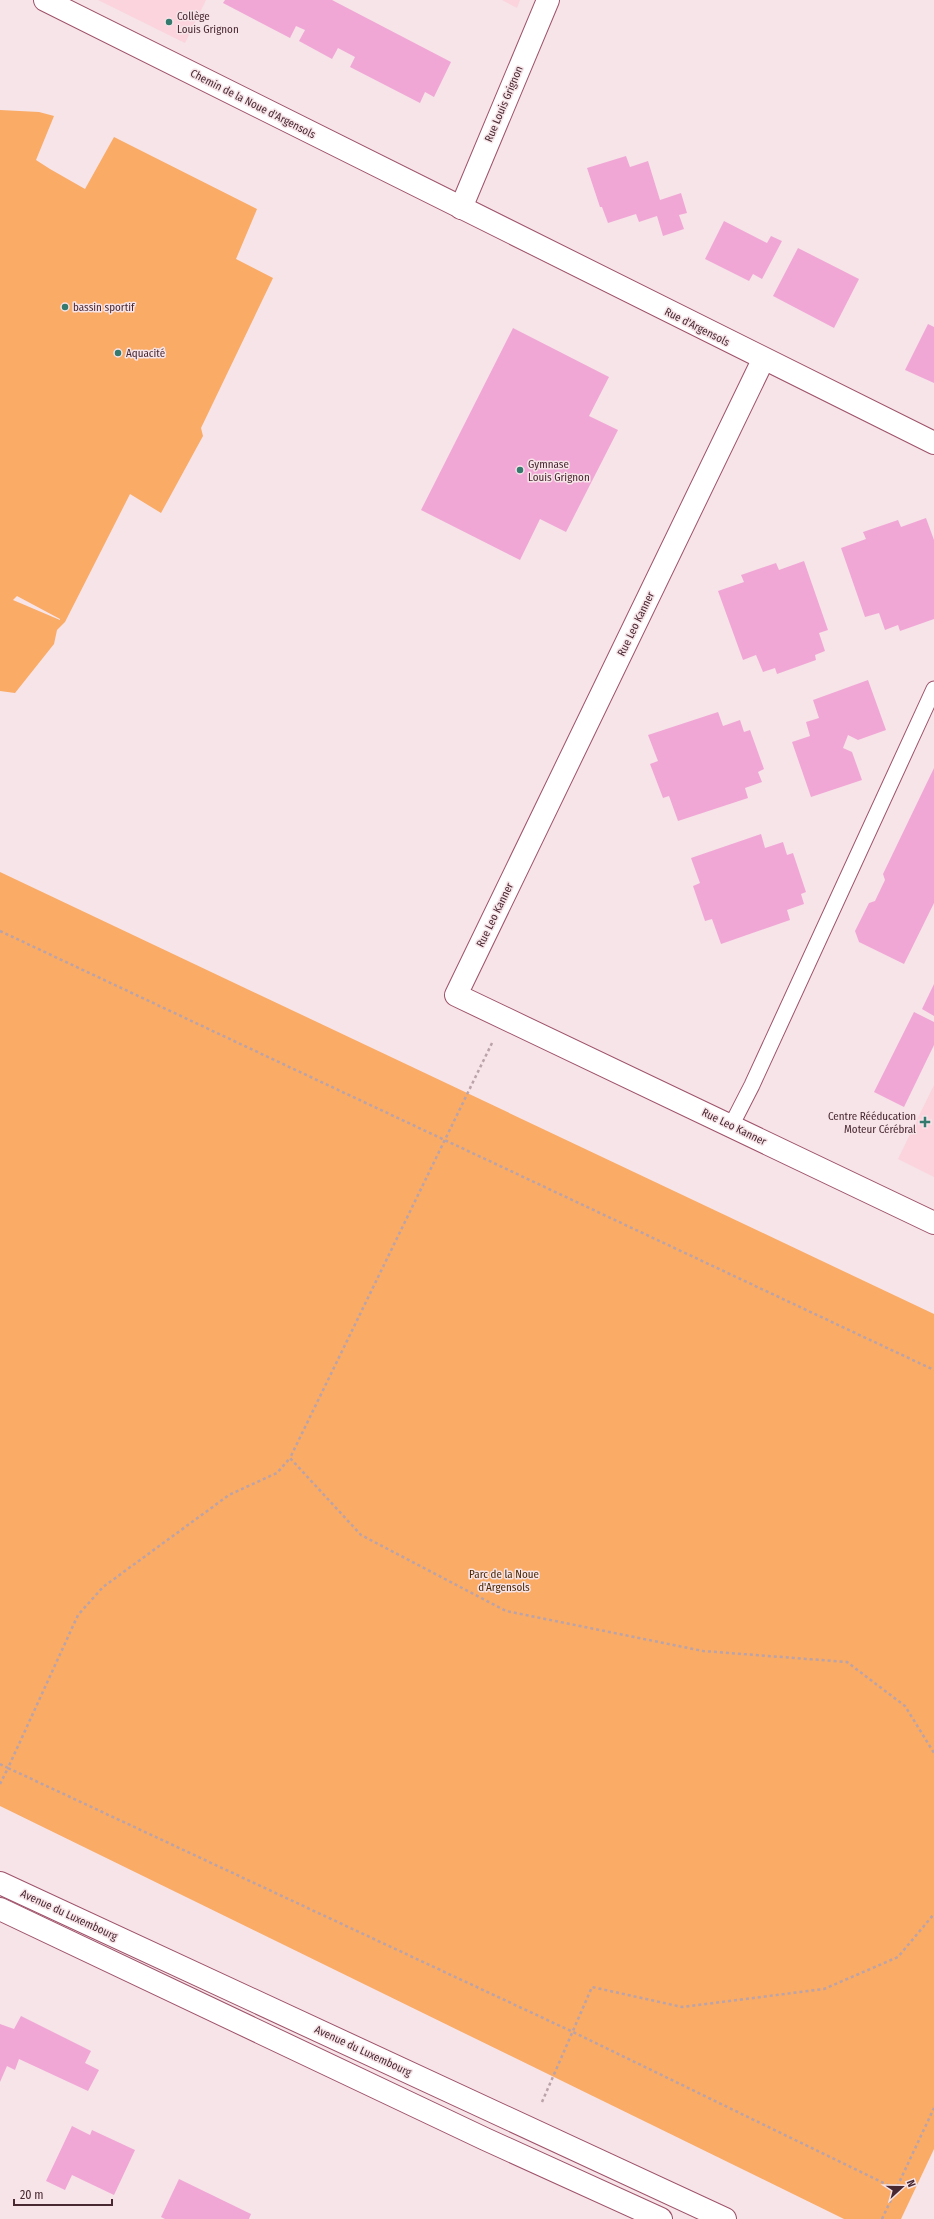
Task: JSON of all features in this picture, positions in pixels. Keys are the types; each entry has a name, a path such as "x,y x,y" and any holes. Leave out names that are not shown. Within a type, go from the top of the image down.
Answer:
{"street":[{"name":"Chemin de la Noue d'Argensols","path":"45,0 461,208"},
{"name":"Rue Louis Grignon","path":"461,208 548,0"},
{"name":"Rue d'Argensols","path":"461,208 764,360 934,443"},
{"name":"Rue Leo Kanner","path":"764,360 456,995 934,1223"},
{"name":"Avenue du Luxembourg","path":"0,1883 725,2219"},
{"path":"0,1909 485,2139 661,2219"}],"lane":[{"path":"731,1126 755,1078 934,689"}],"path":[{"path":"0,931 934,1370"},
{"path":"0,1784 78,1615 103,1588 229,1495 277,1473 290,1458 504,1017"},
{"path":"290,1458 361,1535 506,1611 703,1651 847,1662 905,1706 934,1753"},
{"path":"0,1764 573,2032 896,2189"},
{"path":"530,2128 592,1987 682,2007 824,1989 898,1957 934,1914"},
{"path":"882,2219 934,2108"}],"shaded area":[{"name":"Collège Louis Grignon","path":"98,0 206,0 185,43"},
{"path":"502,0 520,0 517,8"},
{"name":"Centre Rééducation Moteur Cérébral","path":"934,1085 934,1177 898,1159"}],"green space":[{"name":"Aquacité","path":"0,110 39,112 54,116 36,160 85,189 114,137 257,209 236,259 273,278 201,428 203,436 161,513 130,494 65,622 57,630 54,644 15,693 0,691","holes":["17,596 60,620 13,600"]},
{"name":"Parc de la Noue d'Argensols","path":"0,872 934,1314 934,2149 901,2219 844,2219 0,1806"}],"building":[{"path":"225,0 332,0 451,62 434,97 425,92 420,103 350,67 355,57 338,48 332,59 299,41 305,30 296,26 290,38 223,3"},
{"path":"626,156 630,167 648,161 660,200 681,193 687,213 679,215 684,229 663,236 657,216 639,222 636,214 608,223 602,207 600,207 587,168"},
{"path":"724,221 767,243 771,236 782,241 762,279 753,274 749,281 705,259"},
{"path":"798,248 859,279 834,328 773,296"},
{"path":"928,324 934,327 934,383 905,370"},
{"name":"Gymnase Louis Grignon","path":"513,328 609,377 589,416 618,430 566,532 540,519 520,560 421,510"},
{"path":"926,518 934,540 934,619 900,631 898,625 885,630 879,613 865,617 841,548 866,539 863,532 898,520 901,527"},
{"path":"804,561 828,630 819,633 825,651 815,655 816,660 777,674 775,668 763,672 756,655 743,660 718,591 744,582 741,575 776,563 779,570"},
{"path":"868,680 886,730 858,740 848,735 843,748 852,752 862,780 811,797 792,742 810,736 806,722 819,718 813,700"},
{"path":"718,712 723,726 740,720 744,732 750,730 764,769 758,772 762,782 745,788 748,798 678,821 669,796 663,798 650,764 658,761 648,735"},
{"path":"934,768 934,903 904,964 859,942 855,931 869,903 875,901 885,880 883,874"},
{"path":"761,834 765,848 783,842 787,855 793,853 806,892 801,894 804,904 787,910 790,920 721,944 712,919 705,921 693,886 700,883 691,858"},
{"path":"934,984 934,1016 922,1009"},
{"path":"914,1012 934,1022 934,1045 904,1107 874,1092"},
{"path":"21,2016 91,2051 85,2063 99,2070 88,2091 19,2059 15,2070 7,2066 0,2082 0,2024 14,2029"},
{"path":"72,2126 90,2135 92,2130 135,2150 114,2195 72,2175 65,2190 46,2181"},
{"path":"179,2179 251,2214 249,2219 165,2219 161,2217"}],"place":[{"name":"Collège Louis Grignon","path":"169,22"},
{"name":"bassin sportif","path":"65,307"},
{"name":"Aquacité","path":"118,353"},
{"name":"Gymnase Louis Grignon","path":"520,470"},
{"name":"Centre Rééducation Moteur Cérébral","path":"925,1122"}]}
